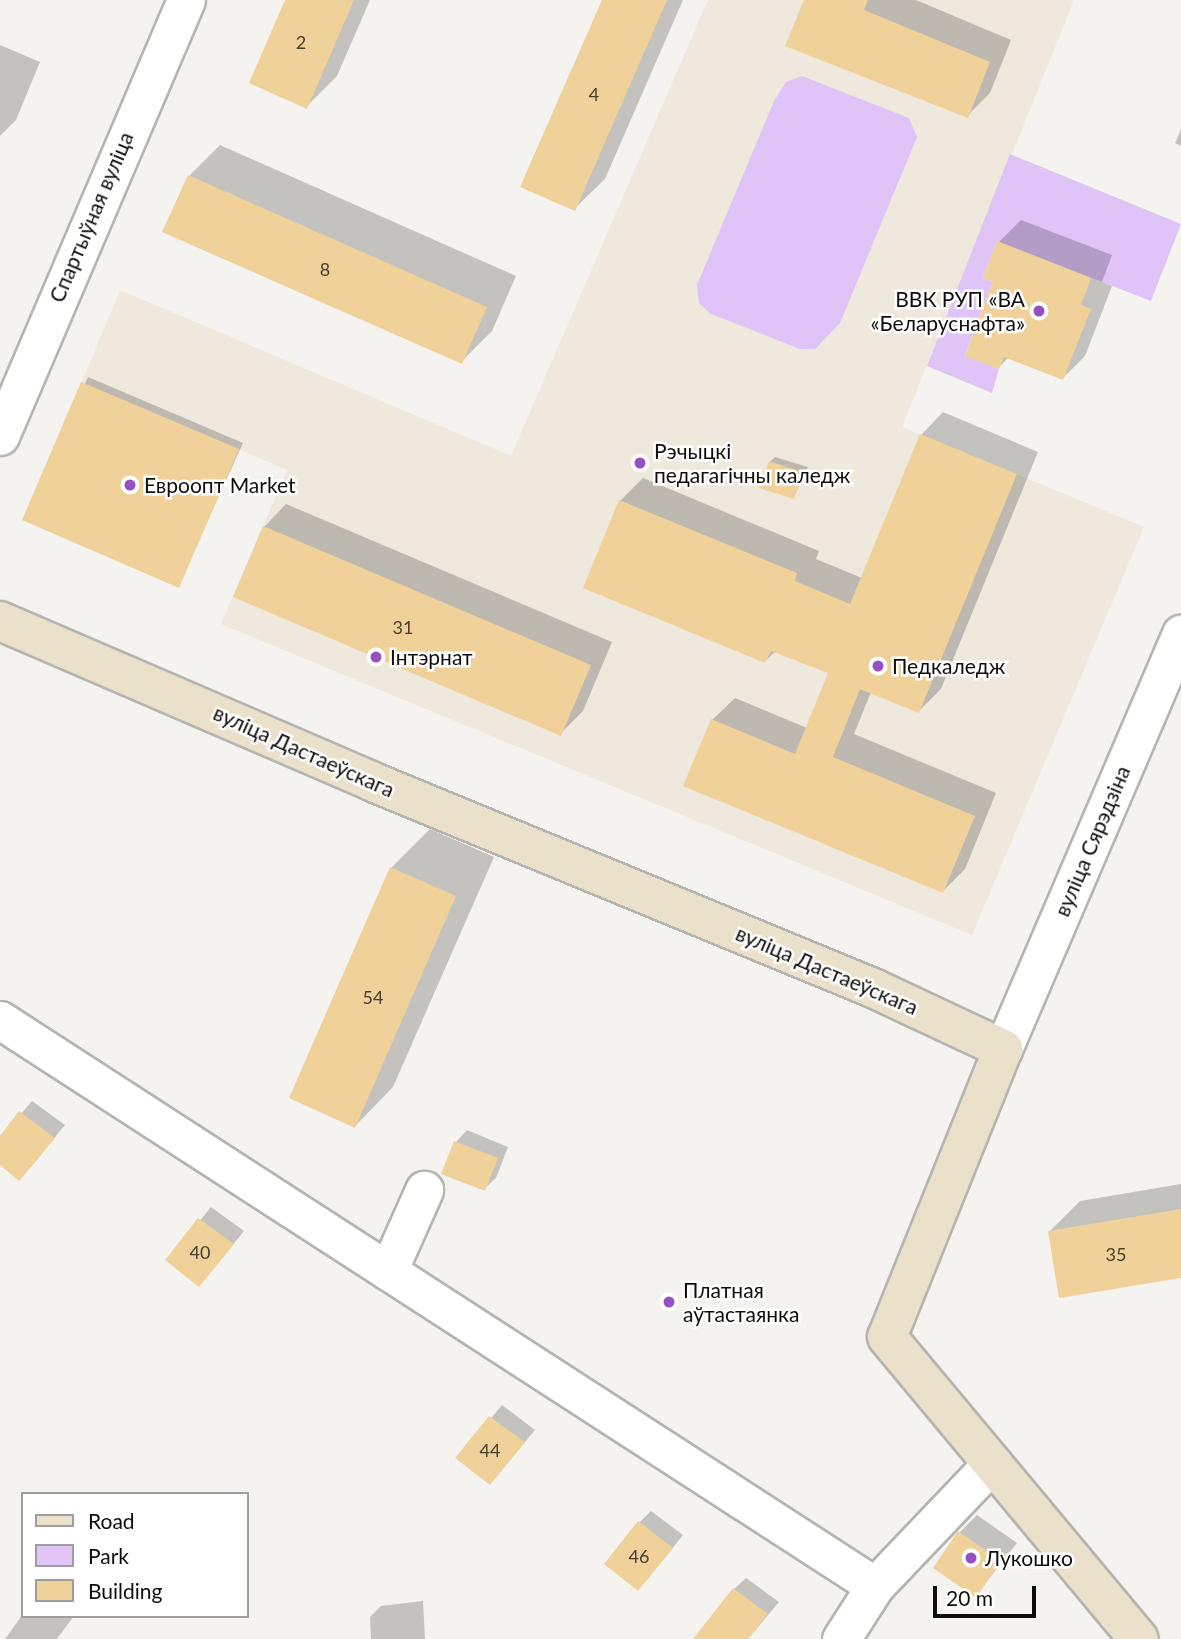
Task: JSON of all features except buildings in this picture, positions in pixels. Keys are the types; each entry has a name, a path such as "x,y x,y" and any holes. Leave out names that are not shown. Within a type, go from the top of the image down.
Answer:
{"street":[{"name":"Спартыўная вуліца","path":"0,436 186,0"},
{"name":"вуліца Дастаеўскага","path":"0,621 373,782 873,988 1003,1049"},
{"name":"вуліца Сярэдзіна","path":"1003,1049 1181,634"},
{"path":"0,1020 875,1586"},
{"path":"1003,1049 887,1337 1131,1635"},
{"path":"388,1271 425,1190"},
{"path":"841,1639 875,1586 992,1463"}],"shaded area":[{"name":"Рэчыцкі педагагічны каледж","path":"708,0 1074,0 902,427 1144,527 972,935 221,624 287,470 82,382 120,290 511,456"}],"green space":[{"path":"802,76 909,118 917,137 840,323 815,349 800,349 711,314 699,303 697,285 774,101 786,82"},
{"path":"1010,154 1181,224 1151,301 997,241 983,278 993,282 965,355 999,369 992,393 927,366"}],"place":[{"name":"ВВК РУП «ВА «Беларуснафта»","path":"1039,311"},
{"name":"Рэчыцкі педагагічны каледж","path":"640,463"},
{"name":"Евроопт Market","path":"130,485"},
{"name":"Інтэрнат","path":"376,657"},
{"name":"Педкаледж","path":"878,666"},
{"name":"Платная аўтастаянка","path":"669,1302"},
{"name":"Лукошко","path":"971,1558"}]}
